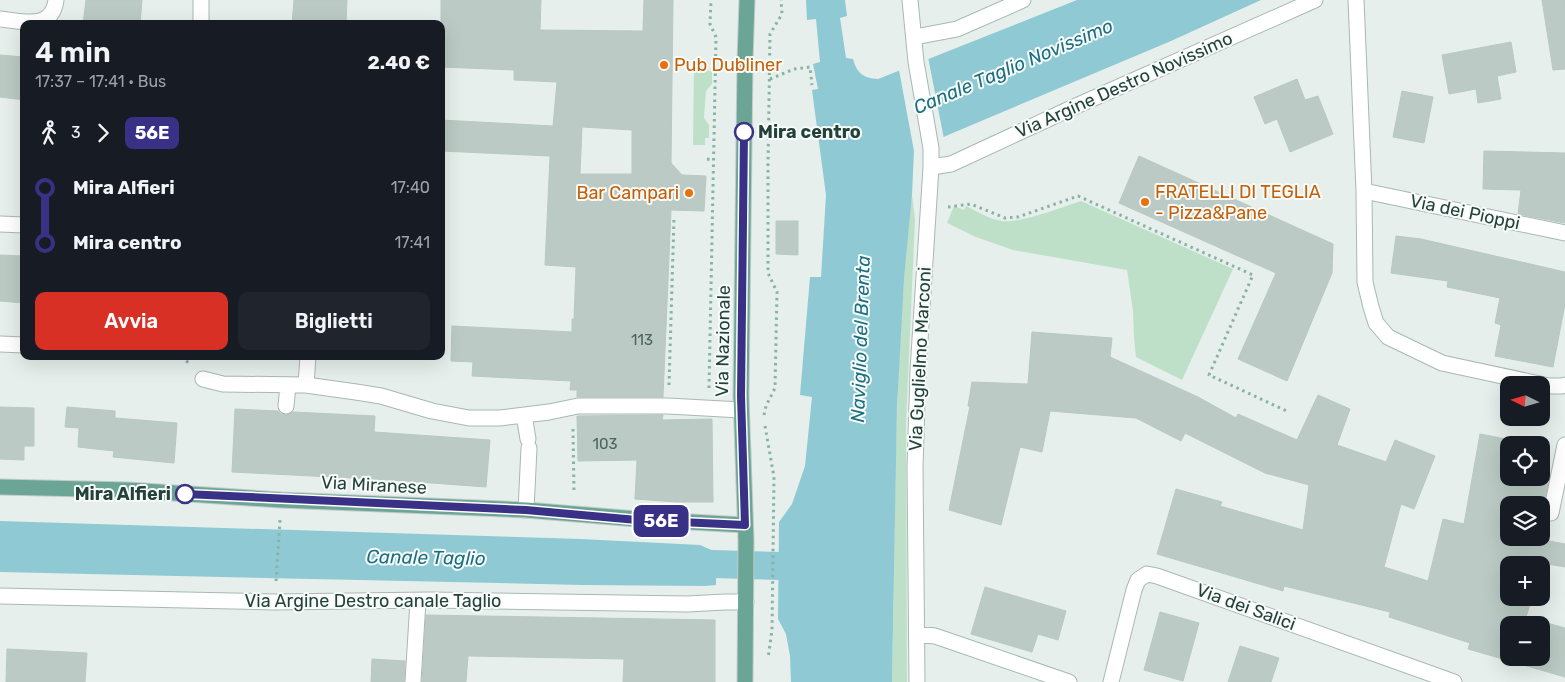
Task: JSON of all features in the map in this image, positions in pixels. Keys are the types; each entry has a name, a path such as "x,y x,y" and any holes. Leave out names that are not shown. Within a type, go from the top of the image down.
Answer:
{"main road":[{"name":"Via Nazionale","path":"745,682 746,598 741,410 747,0"},
{"name":"Via Miranese","path":"0,487 128,490 291,500 526,510 745,532"}],"street":[{"path":"42,20 48,18 55,9 56,0"},
{"path":"200,0 201,20"},
{"name":"Via Guglielmo Marconi","path":"910,0 916,62 931,148 918,371 915,467 917,682"},
{"path":"914,37 957,29 1022,0"},
{"name":"Via Argine Destro Novissimo","path":"931,167 951,164 1076,106 1315,0"},
{"path":"1356,0 1364,191 1365,282 1376,322 1388,337 1442,363 1549,386 1565,385"},
{"path":"0,19 20,21"},
{"name":"Via dei Pioppi","path":"1364,191 1565,233"},
{"path":"0,224 20,226"},
{"path":"0,344 20,345"},
{"path":"306,385 308,360"},
{"path":"203,379 222,384 306,385 381,396 432,411 469,418 500,418 548,412 570,406 668,406 741,410"},
{"path":"286,406 288,385"},
{"path":"524,415 528,444 526,510"},
{"path":"1551,513 1565,445"},
{"name":"Via dei Salici","path":"1111,682 1134,590 1138,580 1147,574 1454,682"},
{"name":"Via Argine Destro canale Taglio","path":"0,596 276,602 418,601 687,604 725,602 746,598"},
{"path":"413,682 418,601"},
{"path":"917,634 935,636 1069,682"}],"path":[{"path":"709,367 716,37 710,24 711,0"},
{"path":"767,665 772,630 774,477 764,418 766,406 775,388 777,292 768,273 770,34 782,14 781,0"},
{"path":"770,79 794,69 810,67 812,85"},
{"path":"707,159 713,160"},
{"path":"943,208 971,204 1006,218 1018,217 1078,196 1253,275 1209,375 1289,412"},
{"path":"668,406 672,357 674,218"},
{"path":"570,406 574,498"},
{"path":"276,584 280,520"}],"green space":[{"path":"694,62 708,62 708,71 712,71 712,84 706,91 704,118 709,125 709,138 705,138 705,145 693,145"},
{"path":"912,195 915,219 906,424 907,682 892,682 898,377 901,316"},
{"path":"1081,201 1233,269 1182,380 1136,357 1133,311 1127,270 1013,250 976,237 947,223 954,206 964,210 966,206 993,219 1009,221 1041,214"}],"water":[{"path":"806,0 845,0 847,16 840,18 846,58 853,59 856,68 861,74 878,79 1077,0 1261,0 1171,41 914,151 897,407 892,682 791,682 790,656 786,634 778,619 779,522 792,504 805,466 812,397 800,395 810,277 821,277 826,195 812,90 818,89 813,64 820,62 816,19 807,20"},
{"path":"0,521 581,539 700,545 716,552 716,585 583,585 0,572"}],"pier":[{"path":"928,57 944,139 924,149 914,151 899,70"}],"building":[{"path":"86,0 142,0 140,20 84,20"},
{"path":"294,0 347,0 346,20 292,20"},
{"path":"441,0 541,0 540,30 643,31 644,0 673,0 671,163 682,175 706,176 704,211 671,210 663,397 577,397 577,390 570,390 571,381 472,376 473,362 451,361 452,326 572,332 576,267 545,265 550,156 445,151 445,120 553,126 557,82 514,80 514,70 445,67 445,20 441,20","holes":["582,127 632,130 632,174 580,174"]},
{"path":"1542,0 1565,0 1565,69 1553,70"},
{"path":"1511,42 1516,72 1497,76 1501,99 1478,103 1476,89 1449,94 1442,55"},
{"path":"0,55 20,57 20,100 0,97"},
{"path":"1297,79 1305,100 1318,96 1333,134 1290,152 1277,119 1265,124 1254,97"},
{"path":"1402,91 1433,97 1424,143 1393,137"},
{"path":"1484,151 1565,153 1565,223 1518,214 1521,190 1483,189"},
{"path":"1139,156 1333,244 1332,273 1287,381 1238,359 1276,273 1119,203"},
{"path":"776,221 798,221 798,255 776,254"},
{"path":"1396,236 1421,239 1565,272 1565,304 1553,367 1495,356 1501,325 1495,323 1500,298 1447,287 1448,281 1391,273"},
{"path":"0,255 20,256 20,303 0,301"},
{"path":"1032,332 1112,338 1110,357 1198,397 1236,418 1238,414 1297,440 1318,395 1350,409 1337,445 1386,462 1395,440 1435,456 1414,509 1401,504 1384,567 1428,581 1443,519 1464,524 1480,434 1500,438 1500,486 1547,486 1545,496 1500,496 1500,546 1550,546 1550,541 1565,544 1565,567 1550,564 1550,556 1500,556 1500,606 1529,606 1526,616 1500,616 1500,658 1468,649 1470,643 1389,617 1390,612 1284,586 1283,591 1157,554 1176,489 1222,502 1220,506 1303,530 1309,485 1265,473 1185,433 1181,441 1136,418 1050,411 1042,452 1020,447 1001,525 949,510 970,406 968,406 972,382 1028,384"},
{"path":"0,407 34,408 34,446 24,446 24,460 0,459"},
{"path":"67,407 115,411 115,418 177,423 174,463 113,457 114,451 78,447 79,428 65,427"},
{"path":"235,409 278,411 286,415 293,412 375,416 374,432 490,440 486,487 232,472"},
{"path":"663,415 662,420 712,419 713,502 635,499 637,460 578,461 577,416"},
{"path":"985,587 1066,611 1058,640 1038,634 1032,652 971,634"},
{"path":"1160,612 1199,623 1183,681 1144,670"},
{"path":"426,615 715,620 715,682 623,682 624,659 468,656 466,682 422,682"},
{"path":"1550,624 1565,628 1565,677 1527,666 1550,666"},
{"path":"1240,646 1279,658 1271,682 1228,682"},
{"path":"7,649 87,653 85,682 6,682"},
{"path":"372,659 405,661 404,682 371,682"}],"waterway":[{"name":"Canale Taglio","path":"679,563 816,567"}],"bus line":[{"name":"56E","path":"185,494 526,510 637,520 745,525 741,396 744,132"}],"place":[{"name":"Pub Dubliner","path":"664,65"},
{"name":"Mira centro","path":"744,132"},
{"name":"Bar Campari","path":"689,193"},
{"name":"FRATELLI DI TEGLIA - Pizza&Pane","path":"1145,202"},
{"name":"Mira Alfieri","path":"185,494"}],"water label":[{"name":"Canale Taglio Novissimo","path":"1013,66"},
{"name":"Naviglio del Brenta","path":"860,339"}]}
